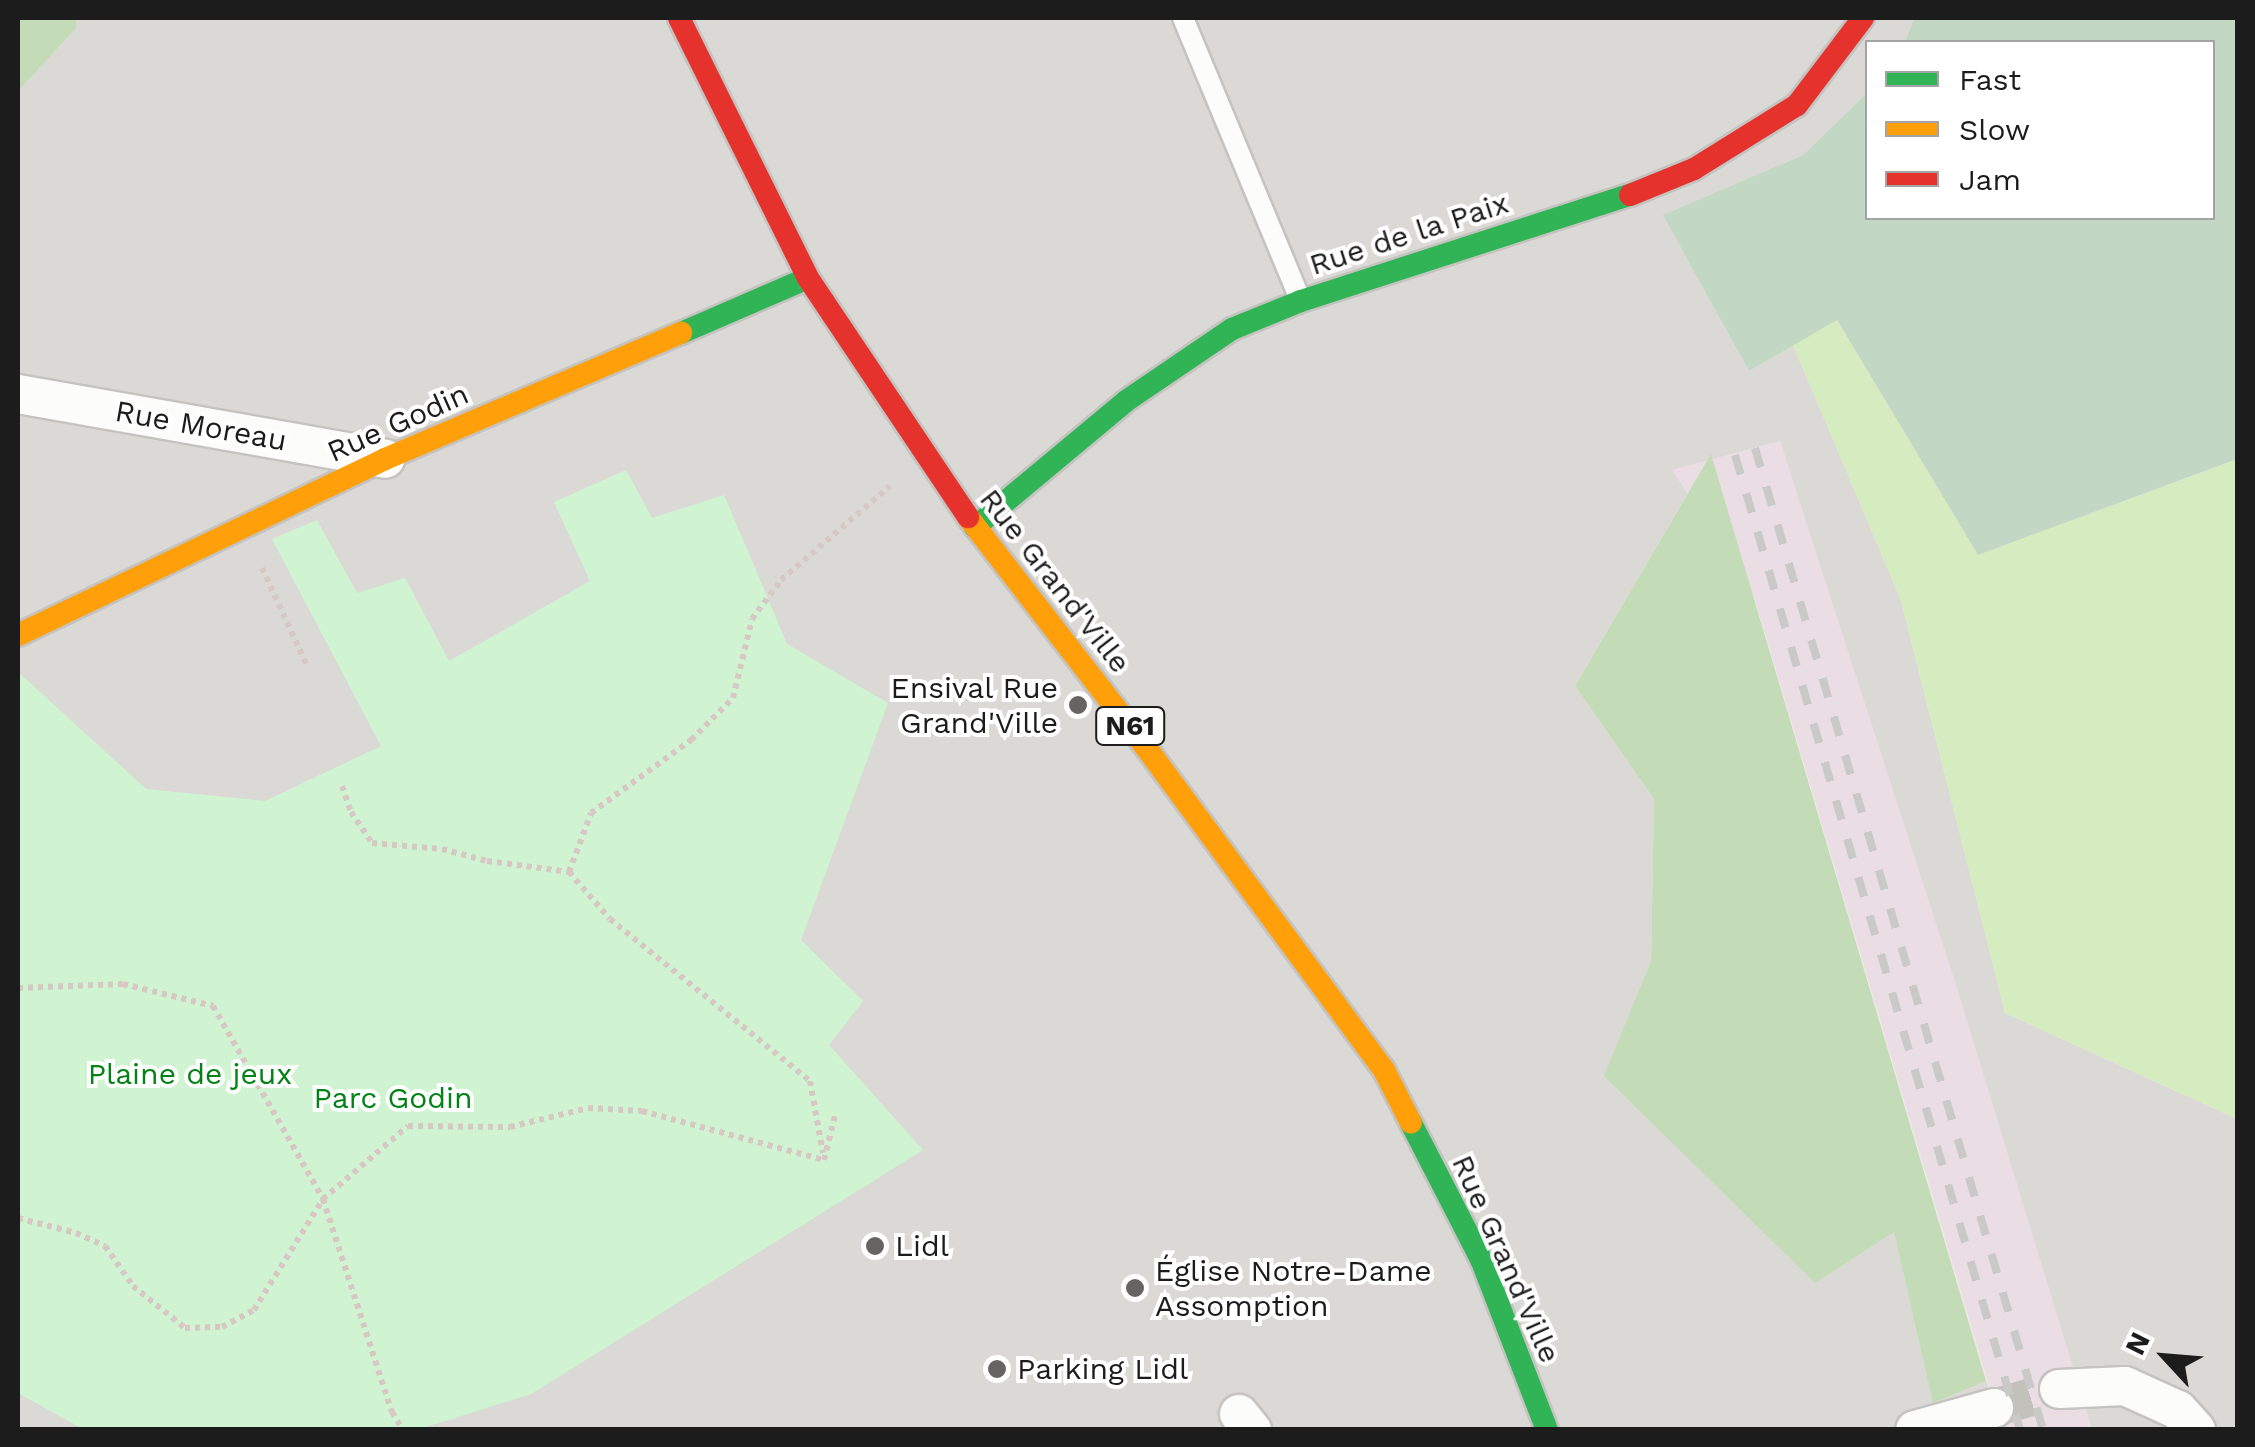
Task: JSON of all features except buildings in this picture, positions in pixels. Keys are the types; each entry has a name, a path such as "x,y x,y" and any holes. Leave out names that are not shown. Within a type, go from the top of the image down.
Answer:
{"street":[{"name":"Rue Grand'Ville","path":"679,18 808,278 942,484 1157,762 1384,1070 1481,1258 1547,1430"},
{"name":"Rue de la Paix","path":"976,527 1126,401 1232,329 1301,301 1629,194 1694,169 1797,104 1863,18"},
{"name":"Rue Godin","path":"18,636 386,459 808,278"},
{"name":"Rue Moreau","path":"18,394 386,459"},
{"path":"2059,1389 2125,1386 2178,1410 2196,1430"},
{"path":"1915,1430 1994,1408"}],"lane":[{"path":"1183,18 1301,301"}],"path":[{"path":"569,872 592,813 692,740 733,698 752,620 781,580 897,480"},
{"path":"244,530 307,666"},
{"path":"342,786 351,812 372,842 442,849 487,861 569,872 610,919 810,1080 824,1160"},
{"path":"18,988 122,984 213,1006 324,1199 392,1412 403,1430"},
{"path":"18,1218 76,1233 105,1246 133,1286 185,1328 222,1327 254,1310 324,1199 408,1126 510,1127 588,1108 642,1111 824,1160"},
{"path":"824,1160 836,1112"}],"shaded area":[{"path":"18,18 1914,18 1906,40 1865,40 1865,95 1803,155 1664,215 1749,371 1793,345 1901,600 2005,1013 2237,1119 2237,1429 2092,1429 1780,441 1673,470 1688,493 1575,686 1654,799 1651,961 1605,1076 1894,1231 1933,1402 1986,1381 2002,1429 18,1429"},
{"path":"1780,441 1958,991 2092,1429 2002,1429 1754,596 1672,470"},
{"path":"1422,1093 1551,1246 1518,1275 1448,1168"},
{"name":"Parking Lidl","path":"1029,1304 1132,1429 831,1429 826,1420"}],"green space":[{"path":"18,18 76,18 76,28 18,91"},
{"path":"1914,18 2237,18 2237,459 1978,555 1837,320 1749,371 1663,215 1803,155 1865,95 1865,220 2215,220 2215,40 1906,40"},
{"path":"1836,319 1978,555 2237,459 2237,1119 2005,1013 1901,600 1793,345"},
{"path":"1711,454 1986,1381 1933,1403 1894,1232 1815,1283 1604,1076 1651,961 1654,799 1575,686"},
{"name":"Parc Godin","path":"626,470 652,518 724,495 787,644 888,703 801,940 863,1001 829,1045 923,1150 531,1394 420,1429 83,1429 18,1393 18,672 146,789 265,801 381,746 272,539 317,520 357,593 405,578 449,661 590,581 554,502"}],"tunnel":[{"path":"1994,1408 2059,1389"}],"railway":[{"path":"1755,448 2043,1430"},
{"path":"1735,455 2020,1430"}],"traffic: fast":[{"path":"975,527 1126,401 1232,329 1301,301 1630,195"},
{"path":"681,333 808,278"},
{"path":"1411,1123 1481,1259 1547,1430"}],"traffic: slow":[{"path":"18,635 385,459 681,333"},
{"path":"968,517 1145,746 1384,1070 1411,1123"}],"traffic: jam":[{"path":"679,18 808,278 968,517"},
{"path":"1630,195 1694,169 1797,105 1863,18"}],"place":[{"name":"Ensival Rue Grand'Ville","path":"1078,705"},
{"name":"Lidl","path":"875,1246"},
{"name":"Église Notre-Dame Assomption","path":"1135,1288"},
{"name":"Parking Lidl","path":"997,1369"}],"park label":[{"name":"Plaine de jeux","path":"190,1074"}]}
